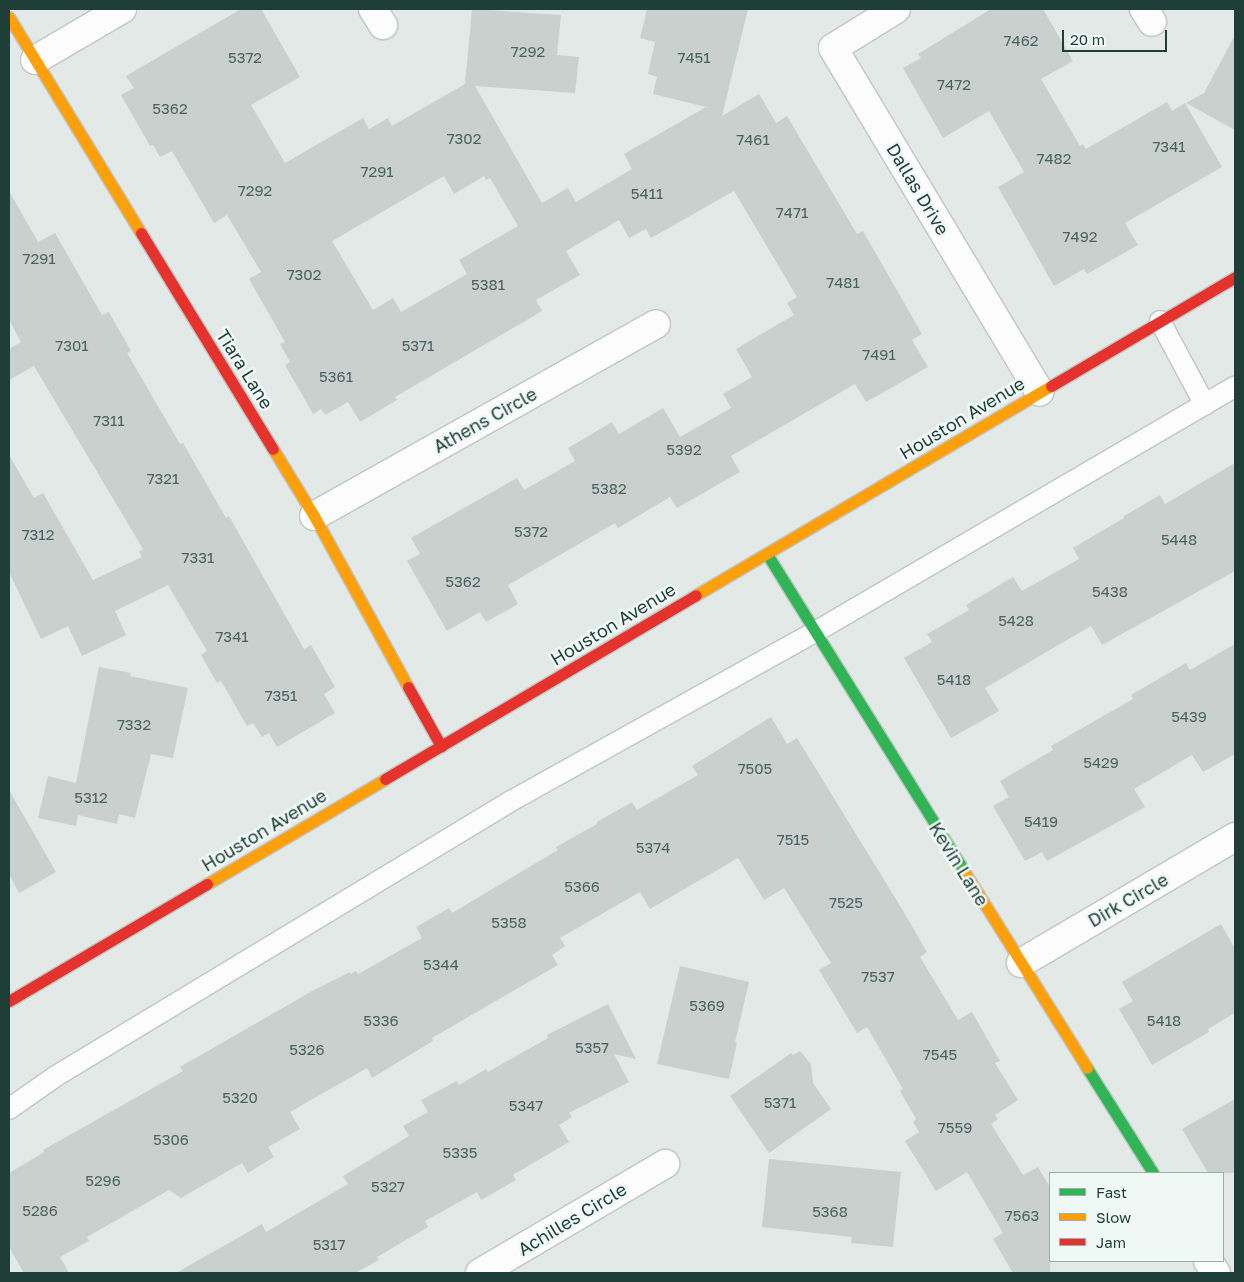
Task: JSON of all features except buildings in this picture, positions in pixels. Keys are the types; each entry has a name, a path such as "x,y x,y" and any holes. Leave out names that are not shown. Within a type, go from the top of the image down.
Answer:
{"street":[{"path":"35,60 122,9"},
{"name":"Dallas Drive","path":"896,9 834,48 1040,392"},
{"name":"Tiara Lane","path":"9,17 314,516 441,746"},
{"name":"Houston Avenue","path":"9,1001 1235,277"},
{"name":"Athens Circle","path":"314,516 656,324"},
{"name":"Kevin Lane","path":"767,554 1152,1172"},
{"name":"Dirk Circle","path":"1021,963 1235,837"},
{"name":"Achilles Circle","path":"480,1273 665,1164"},
{"path":"1209,1262 1216,1273"}],"lane":[{"path":"1160,321 1204,405"},
{"path":"9,1109 56,1076 511,801 815,632 1235,387"}],"traffic: fast":[{"path":"767,554 964,871"},
{"path":"1087,1068 1152,1172"}],"traffic: slow":[{"path":"9,17 141,233"},
{"path":"696,595 1051,386"},
{"path":"273,449 314,516 408,687"},
{"path":"207,884 385,779"},
{"path":"964,871 1087,1068"}],"traffic: jam":[{"path":"141,233 273,449"},
{"path":"1051,386 1235,277"},
{"path":"385,779 696,595"},
{"path":"408,687 441,746"},
{"path":"9,1001 207,884"}]}
